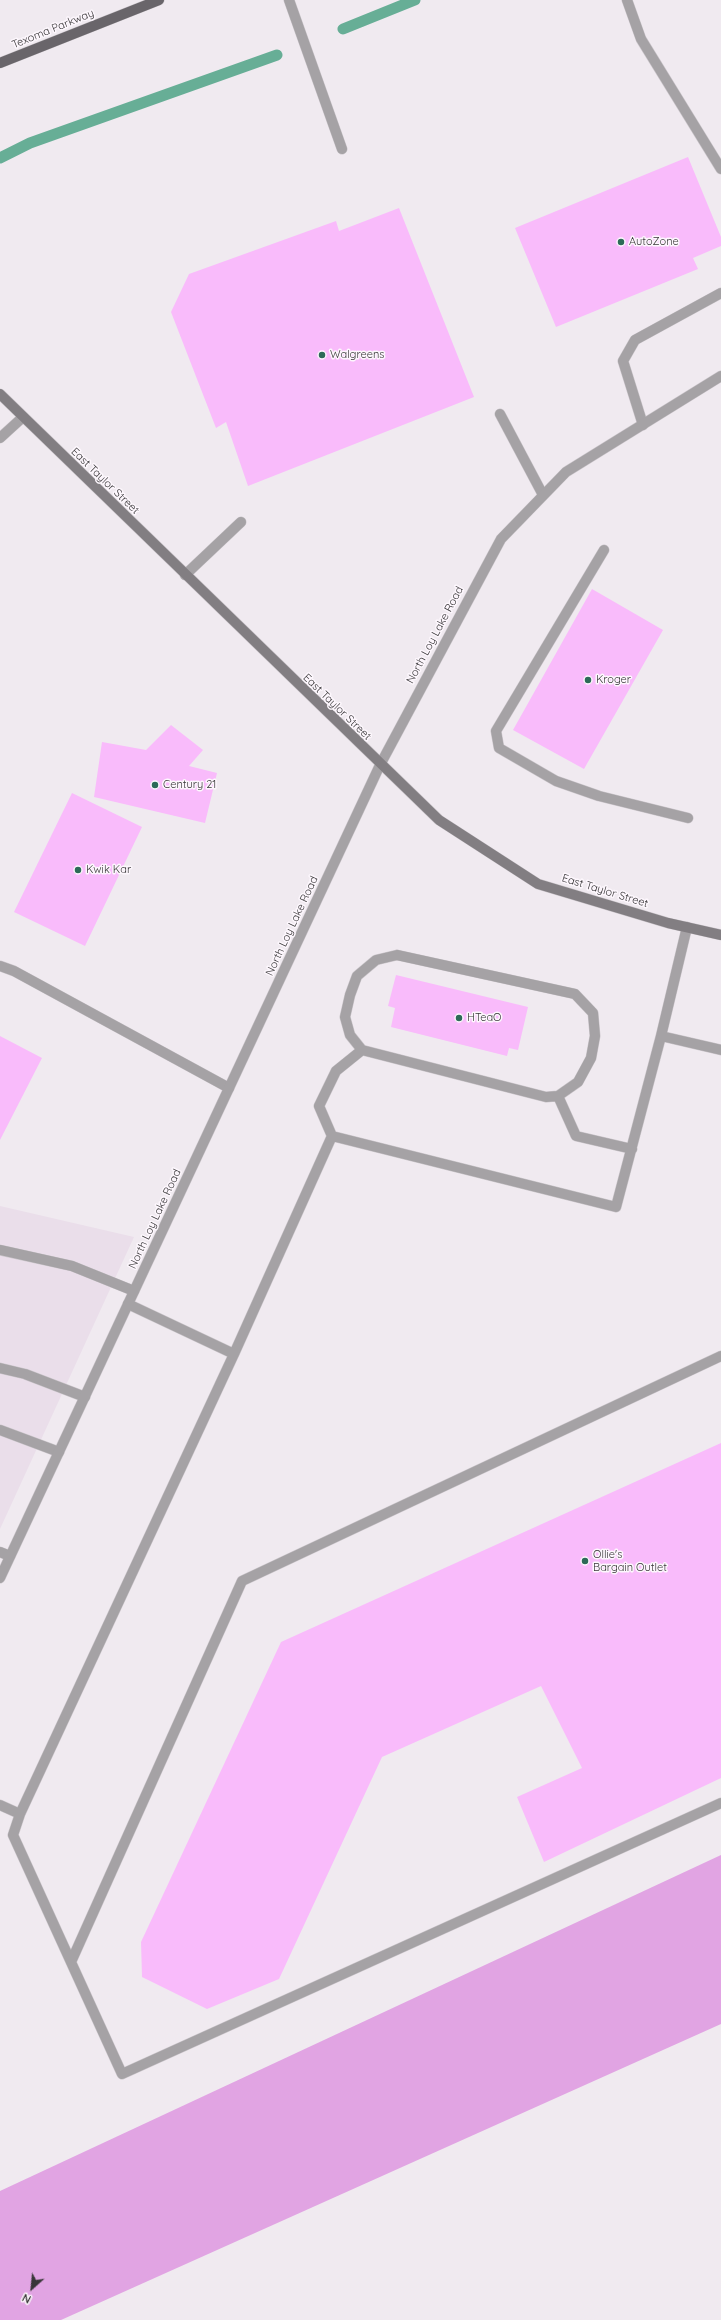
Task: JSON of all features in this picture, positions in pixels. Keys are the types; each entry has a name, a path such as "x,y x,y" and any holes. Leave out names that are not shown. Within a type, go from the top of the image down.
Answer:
{"main road":[{"name":"Texoma Parkway","path":"0,63 159,0"},
{"name":"East Taylor Street","path":"0,394 380,765 439,820 538,884 721,935"}],"street":[{"path":"289,0 342,149"},
{"path":"626,0 641,39 721,169"},
{"path":"643,425 623,361 635,340 721,293"},
{"name":"North Loy Lake Road","path":"0,1578 380,765 501,539 566,472 721,376"},
{"path":"500,414 543,495"},
{"path":"0,438 23,417"},
{"path":"185,575 241,522"},
{"path":"604,550 496,731 498,748 556,782 599,796 688,818"},
{"path":"332,1136 616,1207 688,927"},
{"path":"397,955 575,994 593,1013 595,1036 591,1058 578,1082 558,1096 546,1097 362,1050 350,1035 345,1017 358,976 376,960 397,955"},
{"path":"0,966 14,971 229,1088"},
{"path":"661,1036 721,1050"},
{"path":"362,1050 336,1071 319,1106 332,1136 234,1354 20,1814 13,1834 122,2074 721,1803"},
{"path":"558,1096 576,1136 632,1149"},
{"path":"0,1250 72,1266 134,1292"},
{"path":"128,1304 234,1354"},
{"path":"71,1962 242,1581 721,1356"},
{"path":"0,1368 25,1374 85,1397"},
{"path":"0,1430 59,1452"},
{"path":"0,1552 10,1556"},
{"path":"0,1805 20,1814"}],"shaded area":[{"path":"0,1206 134,1237 0,1529"},
{"path":"721,1855 721,2024 61,2320 0,2320 0,2191"}],"building":[{"name":"AutoZone","path":"688,157 721,237 721,246 693,258 698,269 556,327 515,228"},
{"name":"Walgreens","path":"399,208 474,397 248,486 226,422 216,428 171,312 189,274 336,221 339,231"},
{"name":"Kroger","path":"592,589 663,630 584,769 513,730"},
{"name":"Century 21","path":"171,725 203,750 189,766 217,773 205,823 94,797 102,742 146,750"},
{"name":"Kwik Kar","path":"72,793 142,827 85,946 14,912"},
{"name":"HTeaO","path":"396,975 528,1007 518,1050 509,1048 507,1056 391,1027 395,1008 388,1006"},
{"path":"0,1036 42,1058 0,1140"},
{"path":"721,1443 721,1778 544,1862 517,1797 582,1768 541,1686 382,1757 279,1979 207,2009 142,1977 141,1942 281,1642"}],"waterway":[{"path":"343,29 415,0"},
{"path":"0,158 30,143 277,55"}],"place":[{"name":"AutoZone","path":"621,242"},
{"name":"Walgreens","path":"322,355"},
{"name":"Kroger","path":"588,680"},
{"name":"Century 21","path":"155,785"},
{"name":"Kwik Kar","path":"78,870"},
{"name":"HTeaO","path":"459,1018"},
{"name":"Ollie's Bargain Outlet","path":"585,1561"}]}
